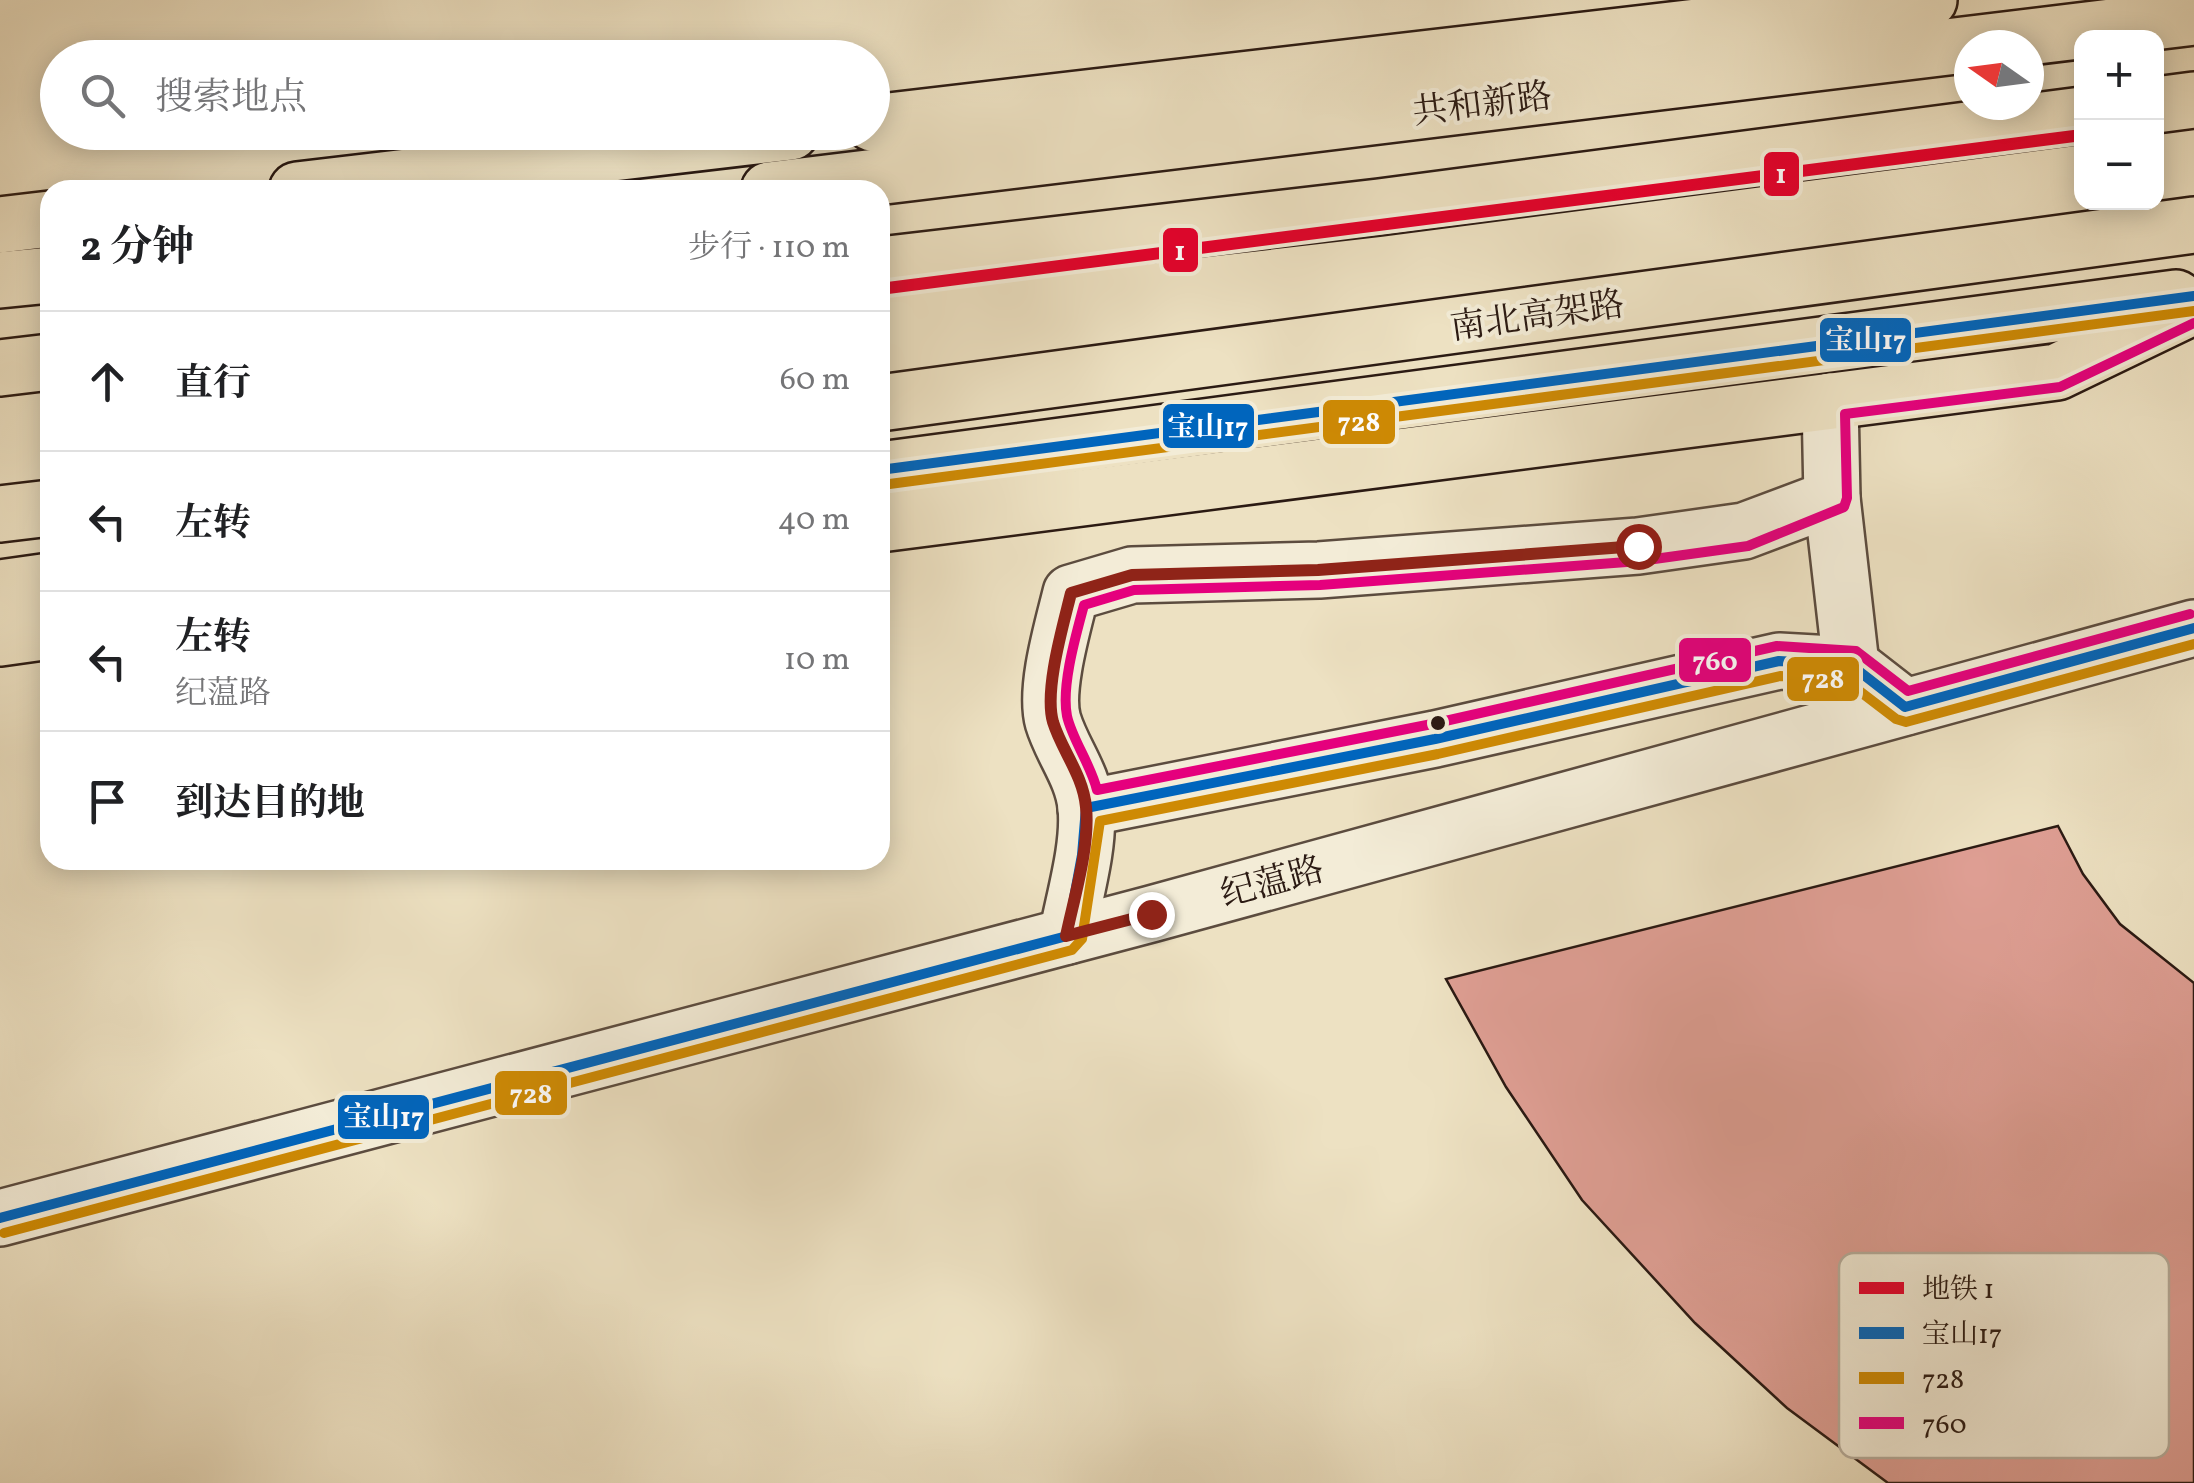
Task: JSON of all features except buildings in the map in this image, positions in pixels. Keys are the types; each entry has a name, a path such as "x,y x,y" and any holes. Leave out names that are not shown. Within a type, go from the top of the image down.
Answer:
{"main road":[{"path":"890,121 1929,0"},
{"path":"2130,0 2194,15"},
{"name":"共和新路","path":"850,180 2194,15"},
{"path":"2164,104 2194,100"},
{"path":"890,264 1379,207 2074,116"},
{"path":"382,180 638,150"},
{"path":"0,224 40,220"},
{"name":"南北高架路","path":"890,402 2194,224"},
{"path":"0,280 40,275"},
{"path":"890,469 2194,296"},
{"path":"890,523 2058,372 2194,306"},
{"path":"0,368 40,363"},
{"path":"0,514 40,509"},
{"path":"0,588 40,582"},
{"path":"0,638 40,633"}],"street":[{"path":"1830,402 1832,498 1851,664"},
{"path":"1066,936 1082,856 1086,808 1078,775 1052,719 1055,658 1071,593 1132,575 1318,570 1638,546 1744,531 1832,498"},
{"name":"纪蕰路","path":"0,1218 1066,936 2194,628"},
{"path":"1086,808 1435,738 1779,661 1851,664 1905,707"}],"metro line":[{"name":"1","path":"890,288 2074,136"}],"transit line":[{"name":"宝山17","path":"890,469 2194,296"},
{"name":"728","path":"890,484 2194,311"},
{"name":"760","path":"2190,614 1908,691 1856,651 1777,646 1432,724 1097,790 1067,716 1070,660 1084,605 1134,590 1320,585 1640,561 1748,546 1844,507 1845,414 2060,387 2194,323"},
{"name":"宝山17","path":"0,1218 1067,936 1086,808 1435,739 1779,661 1851,665 1905,707 2194,628"},
{"name":"728","path":"4,1233 1072,950 1082,939 1100,821 1438,754 1780,676 1845,680 1896,719 1906,722 2194,644"}],"route":[{"path":"1151,914 1066,936 1082,856 1086,808 1078,775 1052,719 1055,658 1071,593 1132,575 1318,570 1638,546"}]}
